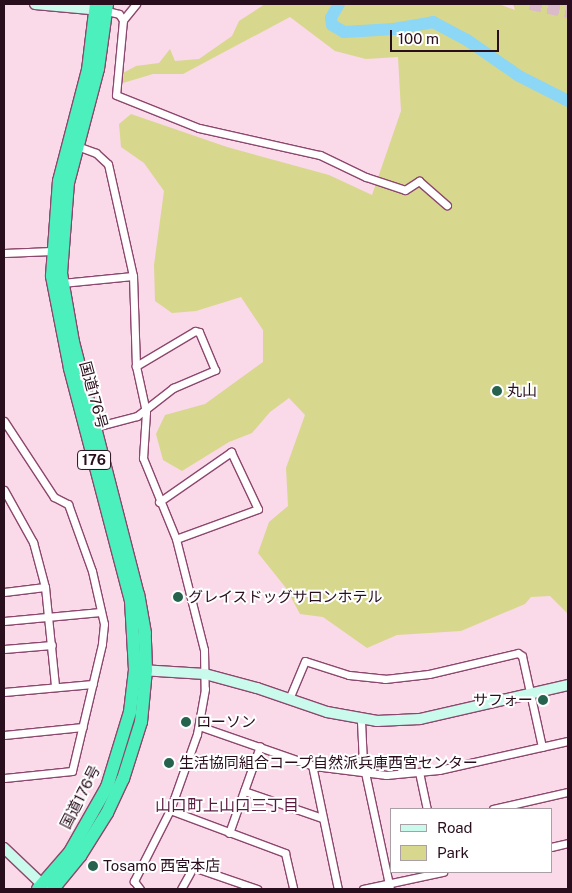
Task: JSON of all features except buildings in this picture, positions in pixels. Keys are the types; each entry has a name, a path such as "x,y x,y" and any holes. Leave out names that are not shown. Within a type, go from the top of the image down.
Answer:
{"highway":[{"name":"国道176号","path":"45,888 70,852 107,787 130,712 140,670 145,633 138,595 73,342 62,283 63,222 77,146 98,69 101,7"},
{"name":"国道176号","path":"101,7 88,70 59,181 52,251 59,323 130,601 140,670"}],"street":[{"path":"35,4 101,7 119,14 123,20"},
{"path":"136,4 123,20 116,95 198,128 320,155 366,177 405,190 419,180 447,205"},
{"path":"77,146 96,152 108,164 133,276 136,366 146,412 143,458 159,502 176,539 201,628 205,674 198,726 170,810 134,881 140,889"},
{"path":"4,253 52,251"},
{"path":"62,283 133,276"},
{"path":"95,427 146,412 173,388 215,370 199,332 195,331 136,366"},
{"path":"4,421 54,497 68,504 90,563 101,612 102,644 84,727 72,770 4,778"},
{"path":"159,502 231,452 258,509 176,539"},
{"path":"4,490 33,542 45,587 55,686"},
{"path":"4,592 45,587"},
{"path":"4,621 101,612"},
{"path":"4,649 52,645"},
{"path":"289,699 306,661 349,675 385,679 429,674 518,653 522,656 542,747"},
{"path":"140,670 205,674 361,720 420,719 568,685"},
{"path":"4,692 93,684"},
{"path":"361,720 360,743 365,775 389,887"},
{"path":"198,726 312,765 365,775 419,772 568,741"},
{"path":"4,735 84,727"},
{"path":"229,833 260,746"},
{"path":"312,765 338,889"},
{"path":"419,772 427,808"},
{"path":"244,791 322,818"},
{"path":"497,808 568,792"},
{"path":"170,810 285,853 293,889"},
{"path":"552,847 568,843"},
{"path":"4,850 45,888"},
{"path":"181,889 193,867 235,886 256,889"},
{"path":"363,889 389,887 438,873"}],"green space":[{"path":"265,4 499,4 515,10 513,4 568,4 568,614 550,596 531,597 525,604 461,631 397,635 367,648 323,617 300,614 286,588 258,553 269,522 288,506 286,468 305,415 289,398 270,412 252,433 229,442 182,471 163,460 156,434 165,415 205,404 263,362 263,330 241,297 196,311 172,313 155,301 154,265 164,191 144,163 121,147 119,124 131,114 227,147 329,175 372,195 401,111 398,57 366,59 335,51 290,17 183,74 153,74 123,83 123,73 136,66 159,63 170,49 175,61 199,59 232,36 239,21"}],"waterway":[{"path":"339,4 331,18 332,25 344,32 394,29 433,22 467,40 519,76 568,101"}],"tunnel":[{"path":"530,4 568,12"}],"place":[{"name":"丸山","path":"497,391"},
{"name":"グレイスドッグサロンホテル","path":"178,597"},
{"name":"サフォー","path":"543,700"},
{"name":"ローソン","path":"186,722"},
{"name":"生活協同組合コープ自然派兵庫西宮センター","path":"169,763"},
{"name":"Tosamo 西宮本店","path":"93,866"}],"district":[{"name":"山口町上山口三丁目","path":"227,806"}]}
